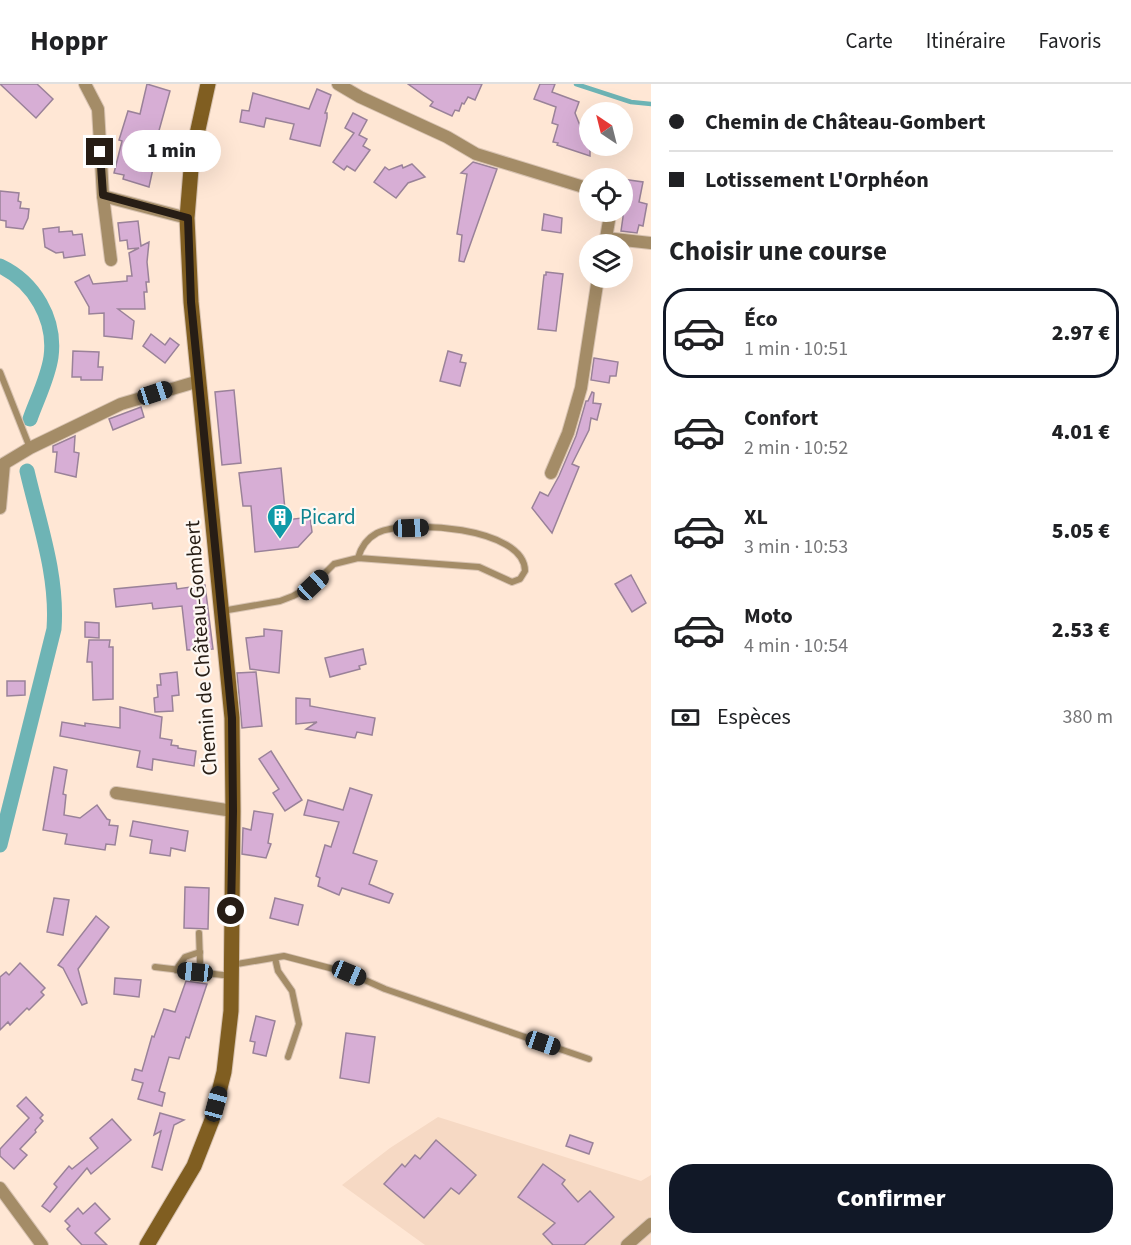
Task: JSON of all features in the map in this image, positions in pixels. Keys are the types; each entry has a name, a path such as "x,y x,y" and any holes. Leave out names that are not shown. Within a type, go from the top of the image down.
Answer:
{"street":[{"path":"85,84 98,109 103,195 111,260"},
{"name":"Chemin de Château-Gombert","path":"147,1245 197,1157 212,1120 225,1072 231,1011 232,718 191,302 188,218 192,157 208,84"},
{"path":"338,84 477,154 579,186"},
{"path":"103,195 188,218"},
{"path":"633,242 651,243"},
{"path":"551,473 568,433 581,388 596,288"},
{"path":"0,508 2,465 30,448 121,404 199,381"},
{"path":"116,793 233,811"},
{"path":"0,1188 42,1245"},
{"name":"Chemin de Château-Gombert","path":"158,1245 174,1201"},
{"path":"627,1245 651,1224"}],"lane":[{"path":"0,372 30,448"},
{"path":"221,611 280,601 294,596 313,585 334,564 358,558 479,567 512,582 520,579 525,571 524,561 520,556 499,541 477,533 445,528 383,531 368,539 361,548 358,558"},
{"path":"199,933 200,962"},
{"path":"176,970 185,957 200,952"},
{"path":"155,967 176,970 231,971 284,956 349,973 385,988 589,1059"},
{"path":"274,958 278,971 292,990 299,1024 288,1057"}],"shaded area":[{"path":"438,1117 641,1181 651,1175 651,1245 425,1245 342,1185 390,1148"}],"building":[{"path":"0,84 37,84 53,99 36,118"},
{"path":"147,84 170,91 150,163 154,164 149,187 123,179 124,175 114,173 122,141 119,140 128,111 140,114"},
{"path":"408,84 482,84 475,100 468,97 464,104 462,103 459,111 455,110 452,116 430,106 433,102"},
{"path":"540,84 555,84 552,92 579,102 575,113 579,123 579,152 553,142 558,125 552,123 556,107 534,99"},
{"path":"317,89 331,95 325,113 327,113 327,118 320,146 290,139 294,124 266,118 264,127 240,122 242,110 249,111 253,93 309,109"},
{"path":"353,113 367,120 359,135 367,139 363,146 370,150 355,171 347,166 344,170 333,162 354,133 345,128"},
{"path":"473,162 497,169 464,262 459,261 462,235 457,234 467,174 461,173"},
{"path":"412,164 425,177 408,183 396,198 374,182 385,167 389,170"},
{"path":"633,181 643,182 639,202 647,204 643,226 639,225 637,233 621,231 622,222 633,222"},
{"path":"0,191 19,193 20,208 29,209 23,229 6,227 6,221 0,220"},
{"path":"544,214 562,218 561,233 542,230"},
{"path":"138,221 141,246 149,242 147,262 149,282 146,282 147,292 144,292 145,309 118,309 134,321 132,339 104,336 104,313 89,314 89,307 75,282 89,275 93,284 127,281 127,276 132,276 129,253 139,248 128,249 127,240 120,241 118,223"},
{"path":"59,227 59,232 72,231 73,235 82,234 85,255 64,258 63,252 56,253 45,247 43,229"},
{"path":"546,272 563,274 556,331 538,329"},
{"path":"151,334 165,345 170,338 179,345 165,363 143,346"},
{"path":"73,351 99,352 98,367 103,367 102,380 81,380 81,377 72,377"},
{"path":"448,351 462,355 460,362 466,363 460,386 440,381"},
{"path":"594,358 618,362 616,376 610,376 609,383 591,380"},
{"path":"234,390 241,463 222,465 215,392"},
{"path":"592,392 594,393 593,403 601,404 597,420 591,418 589,430 572,464 579,467 552,533 532,508 540,492 548,496 559,476 576,436 586,401"},
{"path":"141,407 144,417 113,430 109,419"},
{"path":"75,436 74,452 79,453 76,477 55,472 57,452 53,452 53,446"},
{"path":"281,468 286,520 310,517 312,532 298,547 255,552 251,506 243,506 239,473"},
{"path":"631,575 646,603 632,612 615,584"},
{"path":"176,583 177,589 205,585 213,649 187,650 182,606 153,609 152,603 116,607 114,589"},
{"path":"85,622 99,623 99,638 85,637"},
{"path":"264,629 282,631 279,673 250,669 246,638 264,636"},
{"path":"89,640 110,640 109,647 113,647 113,699 93,700 92,662 87,662"},
{"path":"363,649 366,664 359,666 360,669 330,677 325,658"},
{"path":"177,672 179,695 172,696 173,711 155,712 154,698 158,697 157,685 161,685 160,674"},
{"path":"256,672 262,726 242,728 237,673"},
{"path":"7,681 25,681 25,695 7,696"},
{"path":"296,698 310,699 310,706 375,718 372,735 357,732 355,738 306,729 317,722 296,724"},
{"path":"120,707 162,717 160,738 172,740 171,745 178,746 178,748 196,751 194,766 153,759 152,770 137,767 140,751 60,736 62,722 120,728"},
{"path":"271,751 302,800 285,811 273,793 279,789 259,759"},
{"path":"54,767 67,770 63,794 66,795 64,815 80,818 97,805 110,820 109,825 118,826 115,845 106,844 105,850 65,844 67,834 43,830"},
{"path":"350,788 372,795 353,853 377,861 369,884 393,894 389,903 342,888 339,895 318,886 320,878 316,876 325,845 331,847 339,822 304,815 308,800 343,810"},
{"path":"254,811 273,814 268,843 271,844 266,858 242,854 243,828 251,830"},
{"path":"133,821 188,831 185,851 171,848 170,856 150,853 152,840 130,836"},
{"path":"185,887 209,888 208,929 184,928"},
{"path":"54,898 69,900 63,935 47,932"},
{"path":"275,898 303,905 298,925 270,918"},
{"path":"96,916 109,927 78,969 87,1003 82,1005 63,968 58,965"},
{"path":"20,963 45,988 41,992 44,995 29,1010 27,1008 10,1025 8,1022 0,1030 0,977 6,972 9,975"},
{"path":"115,978 141,980 139,997 114,994"},
{"path":"186,981 207,984 189,1038 186,1037 179,1059 169,1057 159,1091 165,1093 162,1106 138,1099 143,1083 132,1080 135,1069 142,1071 152,1036 154,1037 164,1009 175,1012"},
{"path":"256,1016 275,1021 266,1056 253,1053 255,1042 250,1041"},
{"path":"346,1033 375,1037 369,1083 340,1078"},
{"path":"26,1097 43,1115 40,1118 43,1121 20,1149 27,1155 14,1169 0,1156 0,1149 29,1118 17,1106"},
{"path":"160,1113 184,1120 174,1125 162,1170 152,1167 161,1131 154,1135"},
{"path":"112,1119 131,1140 91,1174 87,1168 50,1212 42,1206 57,1187 54,1184 69,1166 72,1169 98,1148 90,1138"},
{"path":"570,1135 593,1143 589,1154 566,1146"},
{"path":"436,1140 476,1175 459,1194 451,1188 424,1218 384,1184 402,1164 405,1167 415,1155 420,1159"},
{"path":"543,1164 565,1180 562,1184 578,1202 590,1191 614,1217 584,1245 553,1245 543,1234 555,1223 518,1197"},
{"path":"95,1203 110,1219 95,1233 107,1245 82,1245 67,1229 70,1226 65,1221 78,1208 83,1214"}],"waterway":[{"path":"576,84 631,102 651,104"},
{"path":"0,266 12,273 32,292 40,303 50,329 52,343 50,365 30,419"},
{"path":"0,845 54,629 50,569 27,471"}],"place":[{"name":"Picard","path":"280,540"}],"route":[{"path":"100,152 103,195 188,218 191,302 232,718 231,911"}]}
